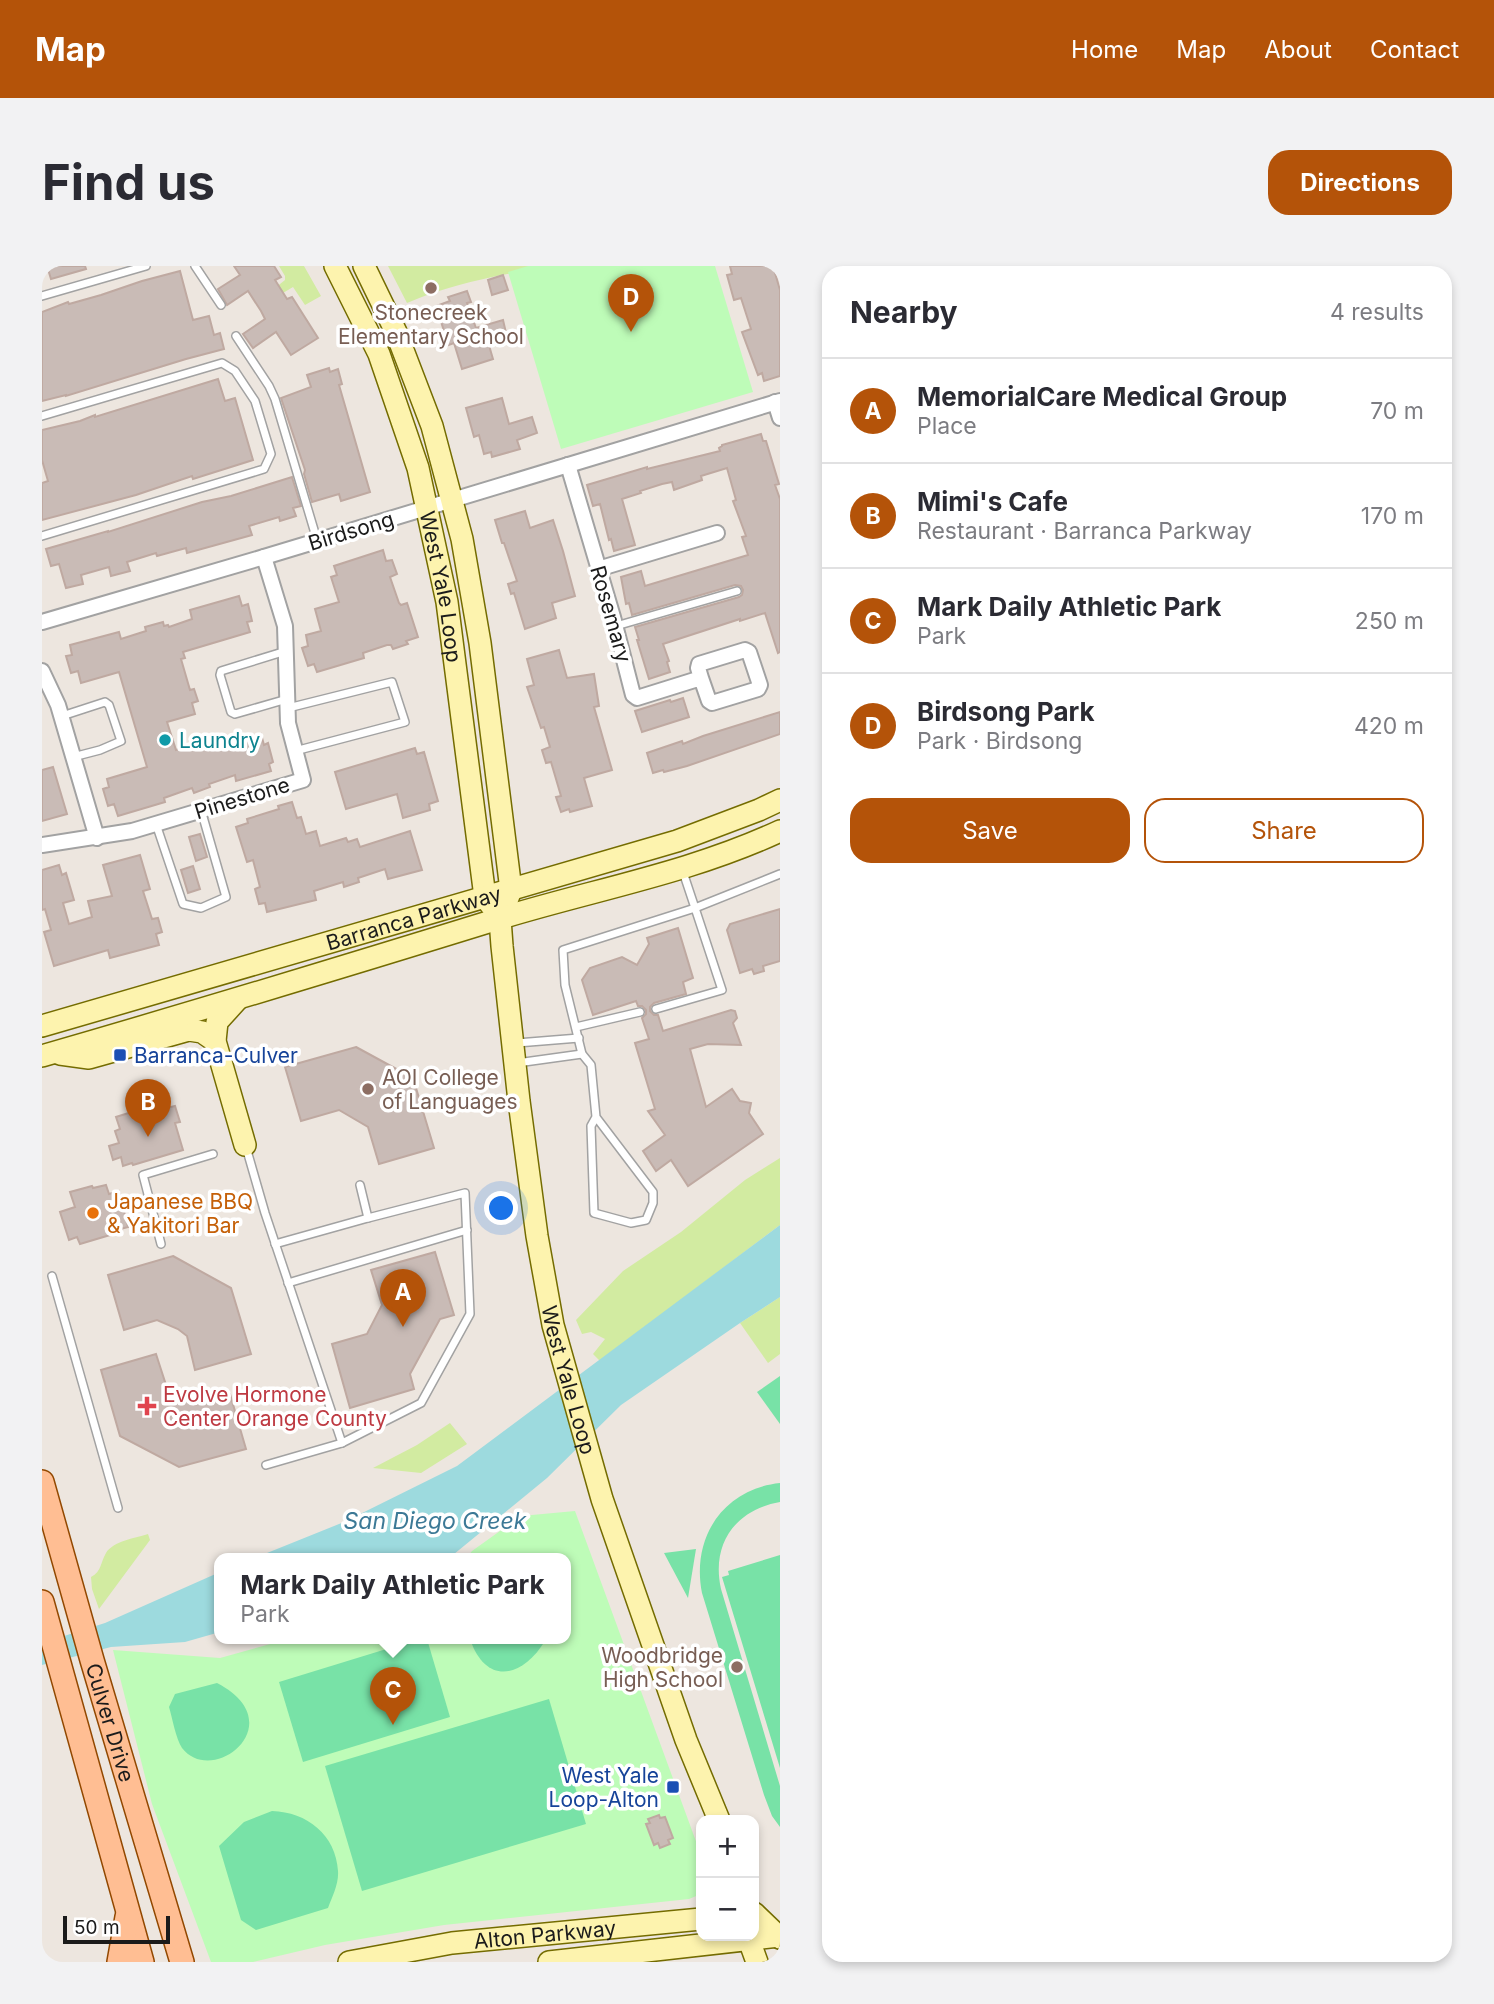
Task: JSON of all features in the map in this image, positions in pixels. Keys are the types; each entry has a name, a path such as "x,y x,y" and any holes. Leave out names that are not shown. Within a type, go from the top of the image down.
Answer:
{"main road":[{"name":"West Yale Loop","path":"335,266 379,354 418,468 447,602 485,897 500,919"},
{"name":"West Yale Loop","path":"364,266 400,344 432,426 453,500 474,606 511,890 500,919 537,1236 552,1325 602,1499 686,1740 717,1815"},
{"name":"Barranca Parkway","path":"42,1026 677,841 780,800"},
{"name":"Barranca Parkway","path":"47,1054 500,919 682,869 780,831"},
{"path":"239,998 217,1022 215,1041 245,1145"},
{"path":"47,1054 89,1058 189,1030 202,1032 215,1041"},
{"name":"Culver Drive","path":"42,1482 182,1962"},
{"path":"42,1539 50,1558 69,1577"},
{"name":"Culver Drive","path":"42,1602 142,1962"},
{"path":"759,1912 780,1910"},
{"path":"119,1962 128,1913"},
{"path":"759,1918 780,1937"},
{"name":"Alton Parkway","path":"349,1962 452,1943 696,1919"},
{"name":"Alton Parkway","path":"759,1938 780,1937"},
{"name":"Alton Parkway","path":"549,1962 725,1941"},
{"path":"751,1941 757,1962"}],"street":[{"name":"Birdsong","path":"42,622 778,401"},
{"path":"778,401 780,418"},
{"name":"Rosemary","path":"568,465 634,695 637,698 701,678"},
{"path":"598,569 716,533"},
{"name":"Pinestone","path":"42,845 97,838 303,780 288,723 285,626 264,557"},
{"path":"745,650 760,685 758,689 712,703 701,678 699,664 745,650"},
{"path":"42,671 62,716 97,838"}],"lane":[{"path":"42,296 146,266"},
{"path":"195,266 221,305"},
{"path":"236,336 275,399 317,541"},
{"path":"42,416 222,363 236,371 255,401 271,454 264,469 42,536"},
{"path":"615,626 737,591"},
{"path":"286,652 221,671 231,712 236,714 392,681 405,722 295,751"},
{"path":"62,716 105,702 109,705 121,741 74,757"},
{"path":"156,823 183,904 201,908 226,897 201,810"},
{"path":"656,1009 722,990 682,869"},
{"path":"596,1117 591,1126 594,1213 631,1223 646,1220 653,1203 653,1192 596,1117 591,1065 582,1054 565,985 563,950 695,908 780,874"},
{"path":"576,1027 640,1012"},
{"path":"515,1053 579,1038"},
{"path":"515,1053 582,1054"},
{"path":"245,1145 275,1244 342,1443"},
{"path":"161,1244 143,1175 213,1154"},
{"path":"360,1185 368,1218"},
{"path":"266,1465 342,1443 421,1403 470,1314 466,1193 275,1244"},
{"path":"288,1283 467,1230"},
{"path":"52,1276 118,1508"}],"green space":[{"path":"279,266 304,266 321,296 305,305 293,287 283,293 275,288 285,280"},
{"name":"Stonecreek Elementary School","path":"388,266 554,266 461,285 407,303"},
{"path":"528,266 715,266 753,392 561,449 508,272"},
{"path":"780,1158 780,1225 600,1361 593,1354 605,1339 591,1332 582,1334 576,1320 623,1271 681,1232 745,1180"},
{"path":"780,1297 780,1354 768,1363 740,1323"},
{"path":"780,1376 780,1424 757,1392"},
{"path":"450,1423 467,1444 421,1473 373,1468 417,1445"},
{"path":"780,1483 780,1502 750,1513 730,1532 723,1544 719,1573 721,1589 780,1786 780,1827 772,1816 764,1795 702,1593 700,1573 707,1536 727,1506 760,1487"},
{"path":"575,1511 696,1841 696,1896 444,1925 325,1945 253,1962 211,1962 152,1804 113,1650 220,1658 270,1644 571,1644 571,1553 470,1553 521,1516"},
{"path":"148,1534 150,1540 99,1609 91,1577 99,1569 106,1553 119,1543"},
{"path":"696,1549 688,1598 664,1553"},
{"path":"780,1555 780,1768 722,1577 729,1575 728,1571"},
{"path":"403,1644 428,1644 450,1717 303,1762 279,1682"},
{"path":"472,1644 543,1644 526,1663 505,1672 485,1664"},
{"path":"217,1683 239,1699 248,1716 248,1732 240,1746 227,1756 211,1760 196,1758 182,1748 169,1707 175,1694"},
{"path":"549,1699 586,1824 362,1891 325,1766"},
{"path":"272,1811 285,1812 308,1821 325,1836 336,1858 337,1881 328,1908 256,1930 241,1920 219,1846 244,1822"}],"water":[{"name":"San Diego Creek","path":"780,1225 780,1297 621,1405 547,1478 455,1553 267,1553 344,1522 457,1466"},
{"path":"214,1575 214,1634 185,1642 111,1647 42,1665 42,1643 105,1623"}],"building":[{"path":"47,266 85,266 86,269 51,279"},
{"path":"234,266 274,266 281,277 275,280 287,299 292,297 318,338 291,355 276,332 253,348 243,334 265,319 261,311 248,291 227,305 218,289 240,275"},
{"path":"730,266 773,266 780,290 780,376 764,381 762,373 758,375 742,332 751,329 741,298 734,300 727,275 732,274"},
{"path":"180,271 193,320 209,316 214,335 220,333 224,349 42,401 42,312 68,302 69,304"},
{"path":"503,275 508,290 492,295 488,280"},
{"path":"467,291 471,302 467,303 476,328 503,320 507,337 488,342 493,359 462,369 454,343 446,346 436,306 450,301 448,297"},
{"path":"329,368 330,372 338,369 342,384 339,385 370,492 341,501 339,494 312,502 305,470 281,398 311,387 307,375"},
{"path":"218,379 225,401 235,398 253,460 42,520 42,483 48,481 42,460 42,430 95,417"},
{"path":"502,398 509,424 532,417 537,433 517,440 520,449 492,457 491,452 484,454 479,435 474,437 466,408"},
{"path":"761,434 763,441 766,441 779,484 775,485 780,499 780,652 778,653 765,613 663,644 670,672 649,679 635,627 739,597 743,590 741,586 735,585 632,615 629,603 626,604 621,577 641,571 645,586 748,555 742,537 746,536 733,501 736,500 727,468 701,476 702,480 674,490 672,482 622,499 635,545 614,551 600,504 593,506 587,485 647,467 720,451 722,445"},
{"path":"292,477 301,506 293,508 296,516 280,521 279,517 249,526 252,535 187,553 186,548 157,556 156,553 127,562 130,571 111,576 109,567 81,575 83,584 66,588 59,564 51,566 46,549"},
{"path":"525,511 530,528 553,520 575,596 552,603 556,618 525,629 514,593 511,594 508,584 517,581 495,520"},
{"path":"383,550 386,561 392,560 397,574 390,577 399,603 407,603 418,637 406,641 408,644 393,649 391,645 387,645 363,653 364,658 317,672 314,664 308,666 302,648 308,646 306,635 321,631 315,609 339,602 331,577 337,575 334,566"},
{"path":"239,596 242,606 248,604 252,621 247,622 250,632 183,652 185,658 181,659 190,690 194,689 198,701 192,703 195,714 167,722 176,750 196,744 197,748 208,745 209,749 261,734 264,745 268,743 273,762 269,764 271,771 236,781 235,775 209,784 210,787 194,793 192,788 164,798 165,802 118,816 114,804 108,806 103,789 109,787 107,779 147,767 119,672 81,683 78,671 71,673 66,656 72,655 70,645 119,632 121,639 146,631 145,627 163,622 164,626 169,627 192,619 190,610"},
{"path":"559,650 567,678 594,674 599,706 594,707 612,770 584,778 592,806 570,812 569,809 561,812 556,797 561,796 551,762 546,763 542,750 550,747 527,687 534,685 527,659"},
{"path":"683,698 689,717 642,732 635,711"},
{"path":"780,712 780,734 687,766 653,773 647,753"},
{"path":"415,748 417,754 424,752 438,801 429,804 430,810 403,818 397,794 346,809 335,772"},
{"path":"53,767 67,814 42,821 42,770"},
{"path":"292,802 297,818 301,817 306,834 316,831 320,846 346,838 348,842 357,839 360,847 410,831 422,870 388,879 385,869 358,878 359,882 344,887 343,882 314,891 316,900 267,912 265,903 259,904 255,889 260,887 253,860 247,862 236,827 248,823 247,819"},
{"path":"200,834 207,857 196,861 189,837"},
{"path":"140,855 150,889 143,891 152,919 158,918 162,932 156,934 159,945 110,958 108,950 54,966 44,932 51,930 45,909 42,910 42,870 59,865 62,875 66,873 74,900 63,903 69,924 92,917 88,901 112,896 103,865"},
{"path":"193,866 200,889 188,893 181,870"},
{"path":"780,909 780,961 763,966 764,971 754,974 752,969 740,973 727,930 730,924"},
{"path":"678,928 693,978 683,982 686,994 654,1003 650,1011 658,1015 663,1031 735,1011 737,1018 733,1023 741,1045 708,1044 690,1049 706,1107 732,1089 740,1101 751,1103 749,1113 763,1134 688,1186 671,1160 656,1171 643,1151 665,1135 648,1111 655,1109 635,1043 649,1039 642,1018 646,1010 638,1006 636,1001 593,1015 582,980 590,968 622,957 637,965 649,944 647,938"},
{"path":"356,1047 413,1078 434,1148 379,1164 368,1127 339,1110 301,1121 285,1067"},
{"path":"175,1106 180,1122 175,1123 183,1150 133,1165 123,1166 121,1157 113,1160 109,1146 119,1143 115,1131 120,1129 116,1117 138,1110 139,1115"},
{"name":"Japanese BBQ & Yakitori Bar","path":"106,1185 109,1194 119,1191 128,1227 80,1244 77,1237 69,1240 60,1212 75,1207 70,1192"},
{"path":"435,1252 454,1315 440,1319 410,1374 414,1389 350,1408 332,1344 367,1334 382,1305 371,1270"},
{"path":"173,1256 231,1288 251,1354 195,1370 187,1336 178,1329 157,1320 124,1330 108,1275"},
{"path":"156,1354 167,1388 195,1405 230,1394 246,1449 179,1467 120,1436 101,1370"},
{"path":"659,1815 660,1818 665,1817 673,1838 668,1840 670,1844 660,1848 658,1843 654,1845 646,1824 650,1823 648,1819"}],"place":[{"name":"Stonecreek Elementary School","path":"431,288"},
{"name":"Birdsong Park","path":"631,332"},
{"name":"Laundry","path":"165,740"},
{"name":"Barranca-Culver","path":"120,1055"},
{"name":"AOI College of Languages","path":"368,1089"},
{"name":"Mimi's Cafe","path":"148,1137"},
{"name":"Japanese BBQ & Yakitori Bar","path":"93,1213"},
{"name":"MemorialCare Medical Group","path":"403,1327"},
{"name":"Evolve Hormone Center Orange County","path":"147,1406"},
{"name":"Woodbridge High School","path":"737,1667"},
{"name":"Mark Daily Athletic Park","path":"393,1725"},
{"name":"West Yale Loop-Alton","path":"673,1787"}]}
